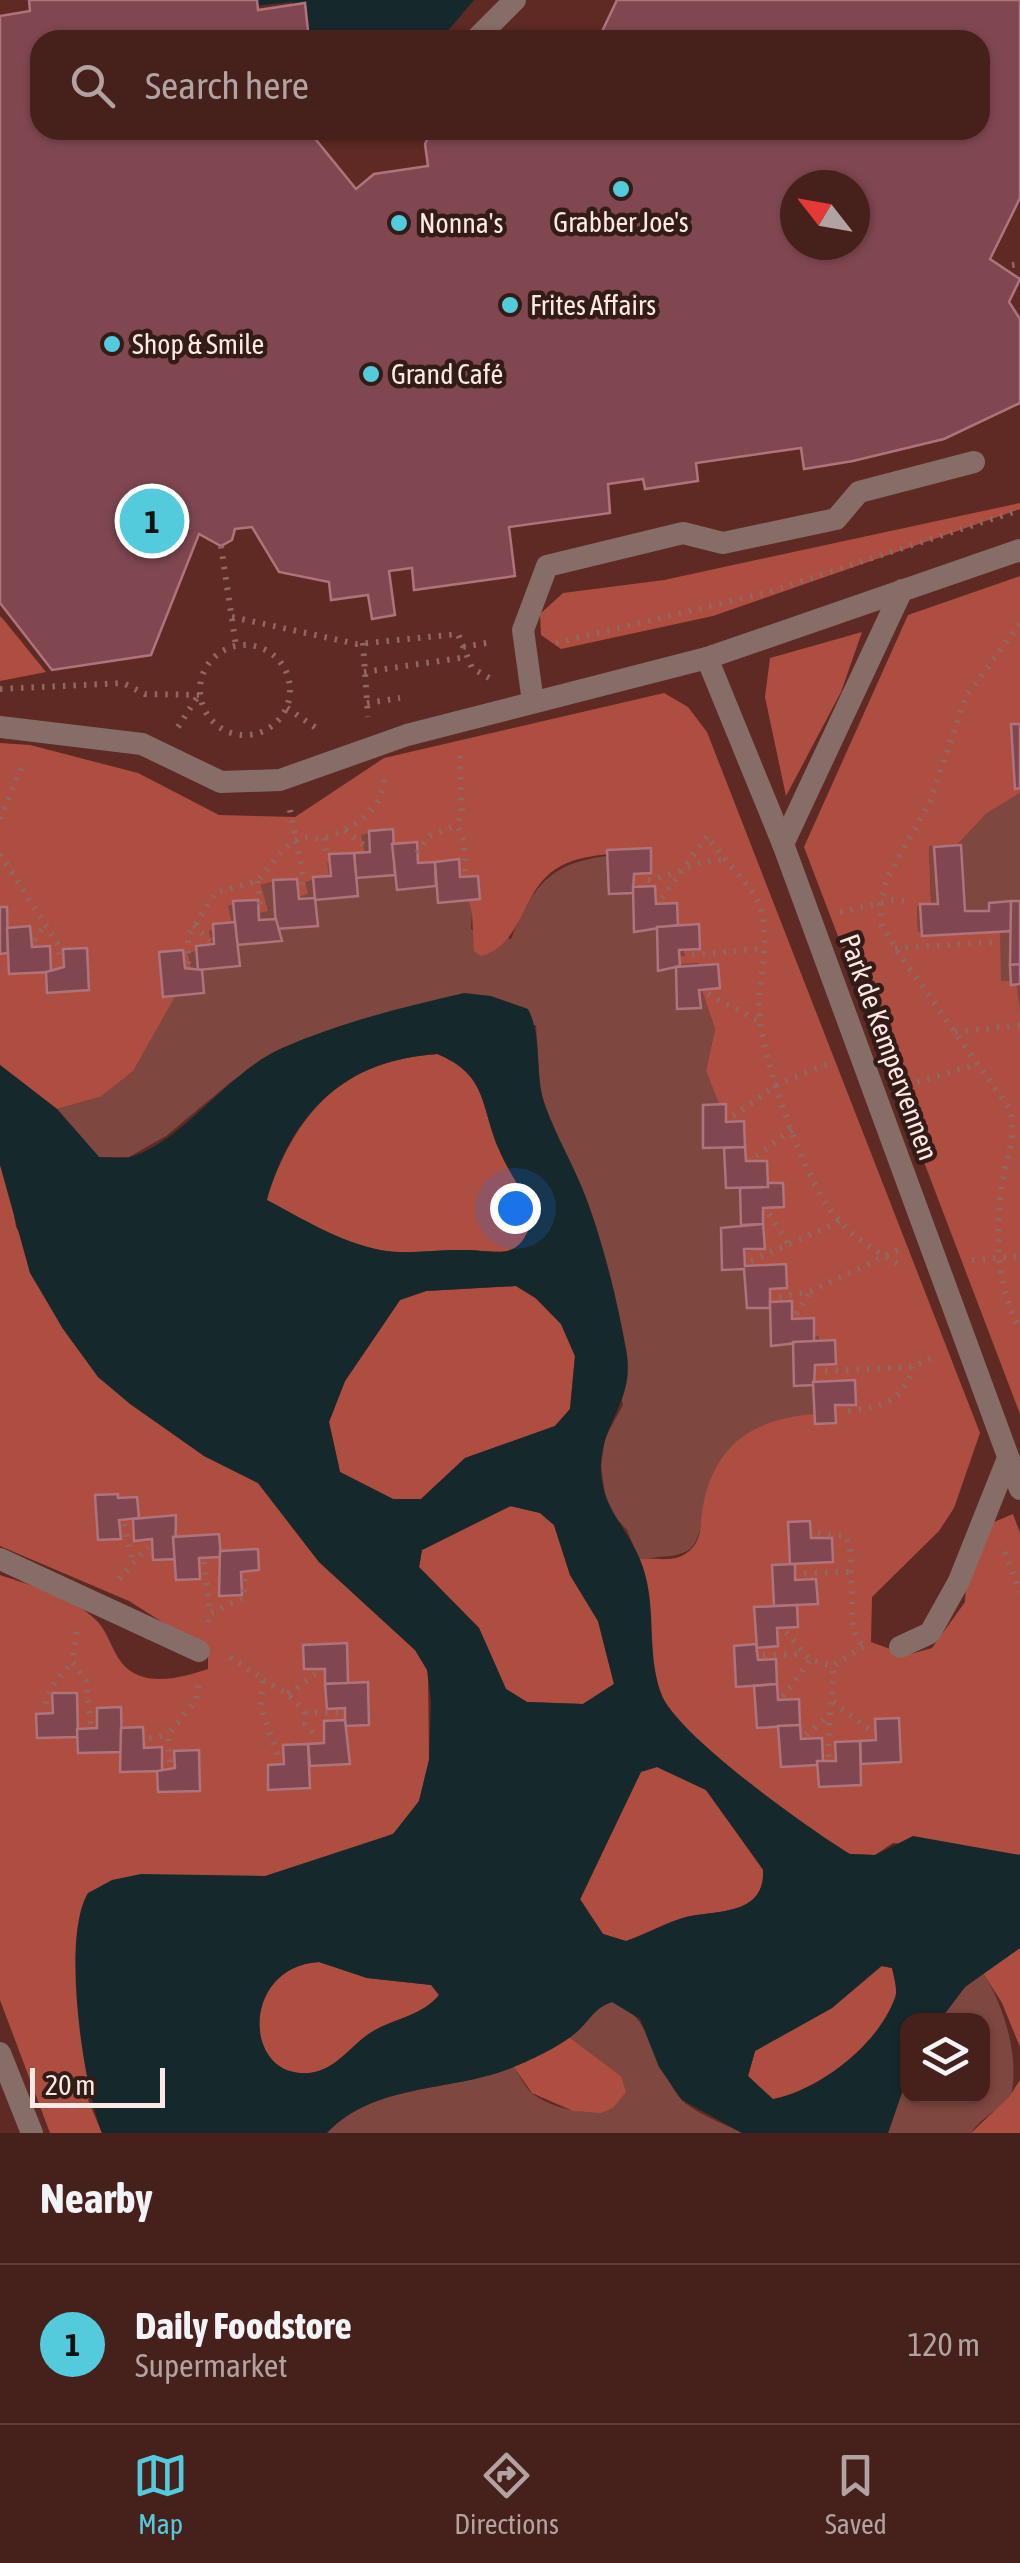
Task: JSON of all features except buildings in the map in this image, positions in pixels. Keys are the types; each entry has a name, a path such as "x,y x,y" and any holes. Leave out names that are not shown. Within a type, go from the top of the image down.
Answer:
{"lane":[{"path":"485,30 515,0"},
{"path":"533,702 523,630 547,566 683,533 723,543 836,520 859,492 974,462"},
{"path":"0,727 142,744 221,782 287,778 454,722 707,658 1020,550"},
{"path":"783,844 902,590"},
{"name":"Park de Kempervennen","path":"707,658 783,844 1020,1490"},
{"path":"900,1647 930,1633 959,1581 1008,1458"},
{"path":"0,1559 200,1651"},
{"path":"0,2053 32,2133"}],"path":[{"path":"526,650 765,593 1020,510"},
{"path":"221,546 236,646"},
{"path":"232,617 363,643 458,634 472,668 533,702"},
{"path":"1020,624 966,696 929,804 886,878 880,906 882,926 895,948 1017,1123 1002,1187 998,1240 1008,1307 1020,1329"},
{"path":"262,911 258,882 272,858 302,837 324,838 345,830 366,816 384,790 373,746 363,643"},
{"path":"236,646 258,646 282,664 290,693 278,720 253,735 238,736 212,722 199,695 206,666 216,655 236,646"},
{"path":"364,672 467,657"},
{"path":"0,688 124,683 144,694 199,695"},
{"path":"454,722 464,774 457,825 464,840 465,872"},
{"path":"0,819 10,786 40,730"},
{"path":"287,778 303,875 301,892"},
{"path":"418,853 430,836 457,825"},
{"path":"345,830 366,847"},
{"path":"662,898 706,836 756,897 764,948 764,1046 805,1164 841,1221 900,1265 908,1282"},
{"path":"324,838 326,852"},
{"path":"0,854 59,946 60,963"},
{"path":"648,880 704,860 723,860"},
{"path":"188,964 188,936 215,893 258,882"},
{"path":"880,906 893,900 912,901"},
{"path":"34,940 46,924"},
{"path":"194,926 210,940"},
{"path":"895,948 998,942"},
{"path":"692,954 764,948"},
{"path":"708,994 761,1022"},
{"path":"954,1032 1020,1025"},
{"path":"733,1116 778,1084 858,1051"},
{"path":"874,1095 978,1064"},
{"path":"756,1156 792,1129"},
{"path":"769,1214 788,1243"},
{"path":"752,1261 841,1221"},
{"path":"1003,1256 1020,1256"},
{"path":"779,1297 811,1291 885,1257"},
{"path":"796,1314 811,1291"},
{"path":"825,1371 913,1368 933,1359 941,1348 971,1362"},
{"path":"848,1411 884,1406 900,1396 913,1368"},
{"path":"124,1524 132,1560"},
{"path":"818,1533 846,1536 853,1630 862,1646"},
{"path":"149,1738 168,1735 196,1700 200,1651 210,1614 204,1562"},
{"path":"804,1574 851,1572"},
{"path":"210,1614 244,1598 246,1576"},
{"path":"46,1704 50,1689 72,1662 77,1639 76,1592"},
{"path":"786,1632 807,1657"},
{"path":"832,1666 862,1646 900,1647"},
{"path":"200,1651 225,1655 288,1694 305,1712 305,1724 317,1738"},
{"path":"762,1655 807,1657 832,1666"},
{"path":"783,1696 807,1657"},
{"path":"72,1662 86,1682 91,1725"},
{"path":"806,1735 826,1718 834,1702 832,1666"},
{"path":"288,1694 318,1672"},
{"path":"263,1679 262,1708 280,1758"},
{"path":"834,1702 871,1731"},
{"path":"305,1712 340,1713"},
{"path":"826,1718 829,1757"},
{"path":"168,1735 170,1762"}],"shaded area":[{"path":"1020,503 1020,509 713,616 561,649 541,635 540,614 563,593 664,580"},
{"path":"1020,576 1020,793 986,814 957,845 929,846 931,905 917,906 918,932 1000,930 1001,981 1016,981 1020,1011 1020,1414 804,847 908,615"},
{"path":"0,616 3,619 46,672 0,681"},
{"path":"862,632 841,692 786,796 765,697 770,658"},
{"path":"664,693 688,707 707,732 980,1433 954,1508 939,1531 872,1597 871,1642 907,1655 932,1648 965,1602 968,1541 982,1527 1013,1514 1020,1533 1020,1855 893,1843 875,1855 850,1854 718,1757 673,1714 661,1696 653,1662 648,1593 639,1559 674,1558 691,1549 698,1539 710,1481 733,1445 767,1424 835,1413 835,1384 803,1384 803,1359 819,1359 819,1336 808,1336 781,1320 781,1301 759,1301 776,1266 732,1266 732,1251 753,1251 753,1207 771,1184 753,1184 739,1166 739,1130 721,1130 721,1109 706,1070 715,1029 702,991 699,963 669,965 668,958 685,956 674,907 653,909 637,898 636,884 624,885 643,852 589,857 559,867 537,889 506,940 481,956 474,951 472,914 457,860 412,871 389,851 383,830 361,835 365,853 327,863 329,875 305,882 308,894 290,899 284,879 261,885 268,911 250,915 246,901 228,906 232,925 209,931 213,947 188,953 191,968 133,1071 100,1097 57,1109 0,1065 0,743 30,745 138,773 219,815 295,817 384,758"},
{"path":"1020,793 1017,1011 1001,982 918,932 917,906 931,904 929,846 957,845 986,814"},
{"path":"383,829 457,860 472,914 471,929 511,939 533,895 559,870 594,858 643,852 624,884 636,883 674,906 686,957 670,965 699,963 702,991 715,1029 706,1070 772,1184 753,1207 753,1251 733,1266 776,1265 781,1301 819,1336 835,1413 703,1506 698,1536 687,1551 639,1559 627,1530 607,1508 601,1466 605,1438 623,1405 557,1140 540,1091 536,1025 278,1050 231,1082 166,1136 129,1157 99,1157 57,1109 100,1097 163,1015 191,968 188,953 213,946 209,931 227,906 247,901 267,911 261,885 285,879 307,895 304,881 360,835"},
{"path":"438,1054 454,1062 474,1082 499,1150 534,1213 515,1248 497,1252 380,1250 336,1236 266,1200 292,1141 327,1096 375,1067"},
{"path":"0,1165 8,1180 16,1227 98,1377 204,1456 258,1483 319,1562 415,1650 428,1670 429,1760 419,1801 405,1822 393,1834 360,1847 265,1877 217,1879 88,2100 102,2133 50,2133 0,2000 0,1575 52,1593 88,1613 101,1626 121,1662 140,1676 174,1678 208,1669 208,1651 129,1601 0,1546"},
{"path":"516,1286 535,1298 561,1324 575,1356 570,1409 555,1426 465,1458 421,1499 393,1499 340,1472 329,1422 345,1381 400,1300 426,1291"},
{"path":"511,1506 540,1513 554,1525 570,1575 598,1621 614,1684 583,1704 527,1702 506,1689 479,1628 419,1567 422,1550"},
{"path":"657,1767 706,1790 763,1870 762,1885 756,1896 737,1908 678,1919 626,1941 603,1934 580,1900 641,1771"},
{"path":"1020,1948 1020,2047 1002,2003 983,1973"},
{"path":"319,1962 367,1978 432,1985 439,1995 416,2012 373,2031 328,2067 309,2073 287,2070 271,2059 262,2042 259,2022 263,2001 275,1982 293,1968"},
{"path":"882,1966 892,1968 895,1998 875,2032 845,2063 809,2086 772,2100 748,2076 755,2051 832,2008"},
{"path":"983,1973 998,2000 1012,2049 1011,2095 971,2133 888,2133 900,2098 900,2103 990,2103 990,2013 945,2013 965,1987"},
{"path":"612,2002 625,2008 644,2029 679,2097 700,2113 742,2133 327,2133 368,2105 513,2066 530,2091 551,2104 582,2111 613,2108 621,2076 569,2037 597,2007"},
{"path":"569,2037 621,2076 626,2092 613,2108 601,2113 573,2111 532,2093 513,2066"},
{"path":"1020,2080 1020,2133 971,2133 1009,2097"}],"water":[{"path":"253,0 474,0 448,30 295,30 292,2 254,6"},
{"path":"464,993 491,996 528,1009 533,1020 545,1105 592,1213 626,1349 627,1382 603,1448 602,1480 605,1495 645,1574 657,1678 671,1710 745,1780 850,1854 875,1855 913,1836 1020,1855 1020,1948 965,1987 945,2013 900,2013 900,2098 888,2133 742,2133 682,2100 659,2067 640,2019 612,2002 571,2037 527,2062 486,2076 389,2097 346,2117 327,2133 102,2133 88,2081 78,2011 76,1942 88,1893 112,1880 141,1874 265,1876 393,1834 419,1801 429,1760 431,1701 427,1670 415,1650 319,1562 258,1483 204,1456 130,1404 98,1377 63,1329 30,1273 0,1165 0,1065 57,1109 99,1157 126,1158 168,1137 242,1074 280,1049 394,1010","holes":["437,1054 466,1072 480,1093 503,1157 534,1212 523,1241 498,1252 380,1250 336,1236 267,1200 291,1141 327,1096 375,1067","516,1286 536,1298 561,1324 575,1356 570,1409 555,1426 465,1458 421,1499 393,1499 340,1472 329,1422 345,1381 400,1300 426,1291","510,1506 540,1513 554,1525 570,1575 598,1621 614,1684 583,1704 527,1702 506,1689 479,1628 419,1567 422,1550","657,1767 706,1790 763,1869 762,1884 748,1903 737,1908 686,1917 626,1941 603,1934 580,1899 641,1772","319,1962 367,1978 431,1985 439,1995 416,2012 364,2037 328,2067 309,2073 287,2070 271,2059 262,2042 260,2021 264,2000 275,1982 293,1968","881,1966 892,1968 896,1995 887,2015 861,2048 828,2075 773,2099 748,2076 755,2051 832,2008"]}],"place":[{"name":"Grabber Joe's","path":"621,189"},
{"name":"Nonna's","path":"399,223"},
{"name":"Frites Affairs","path":"510,305"},
{"name":"Shop & Smile","path":"112,344"},
{"name":"Grand Café","path":"371,374"},
{"name":"Daily Foodstore","path":"152,521"}]}
